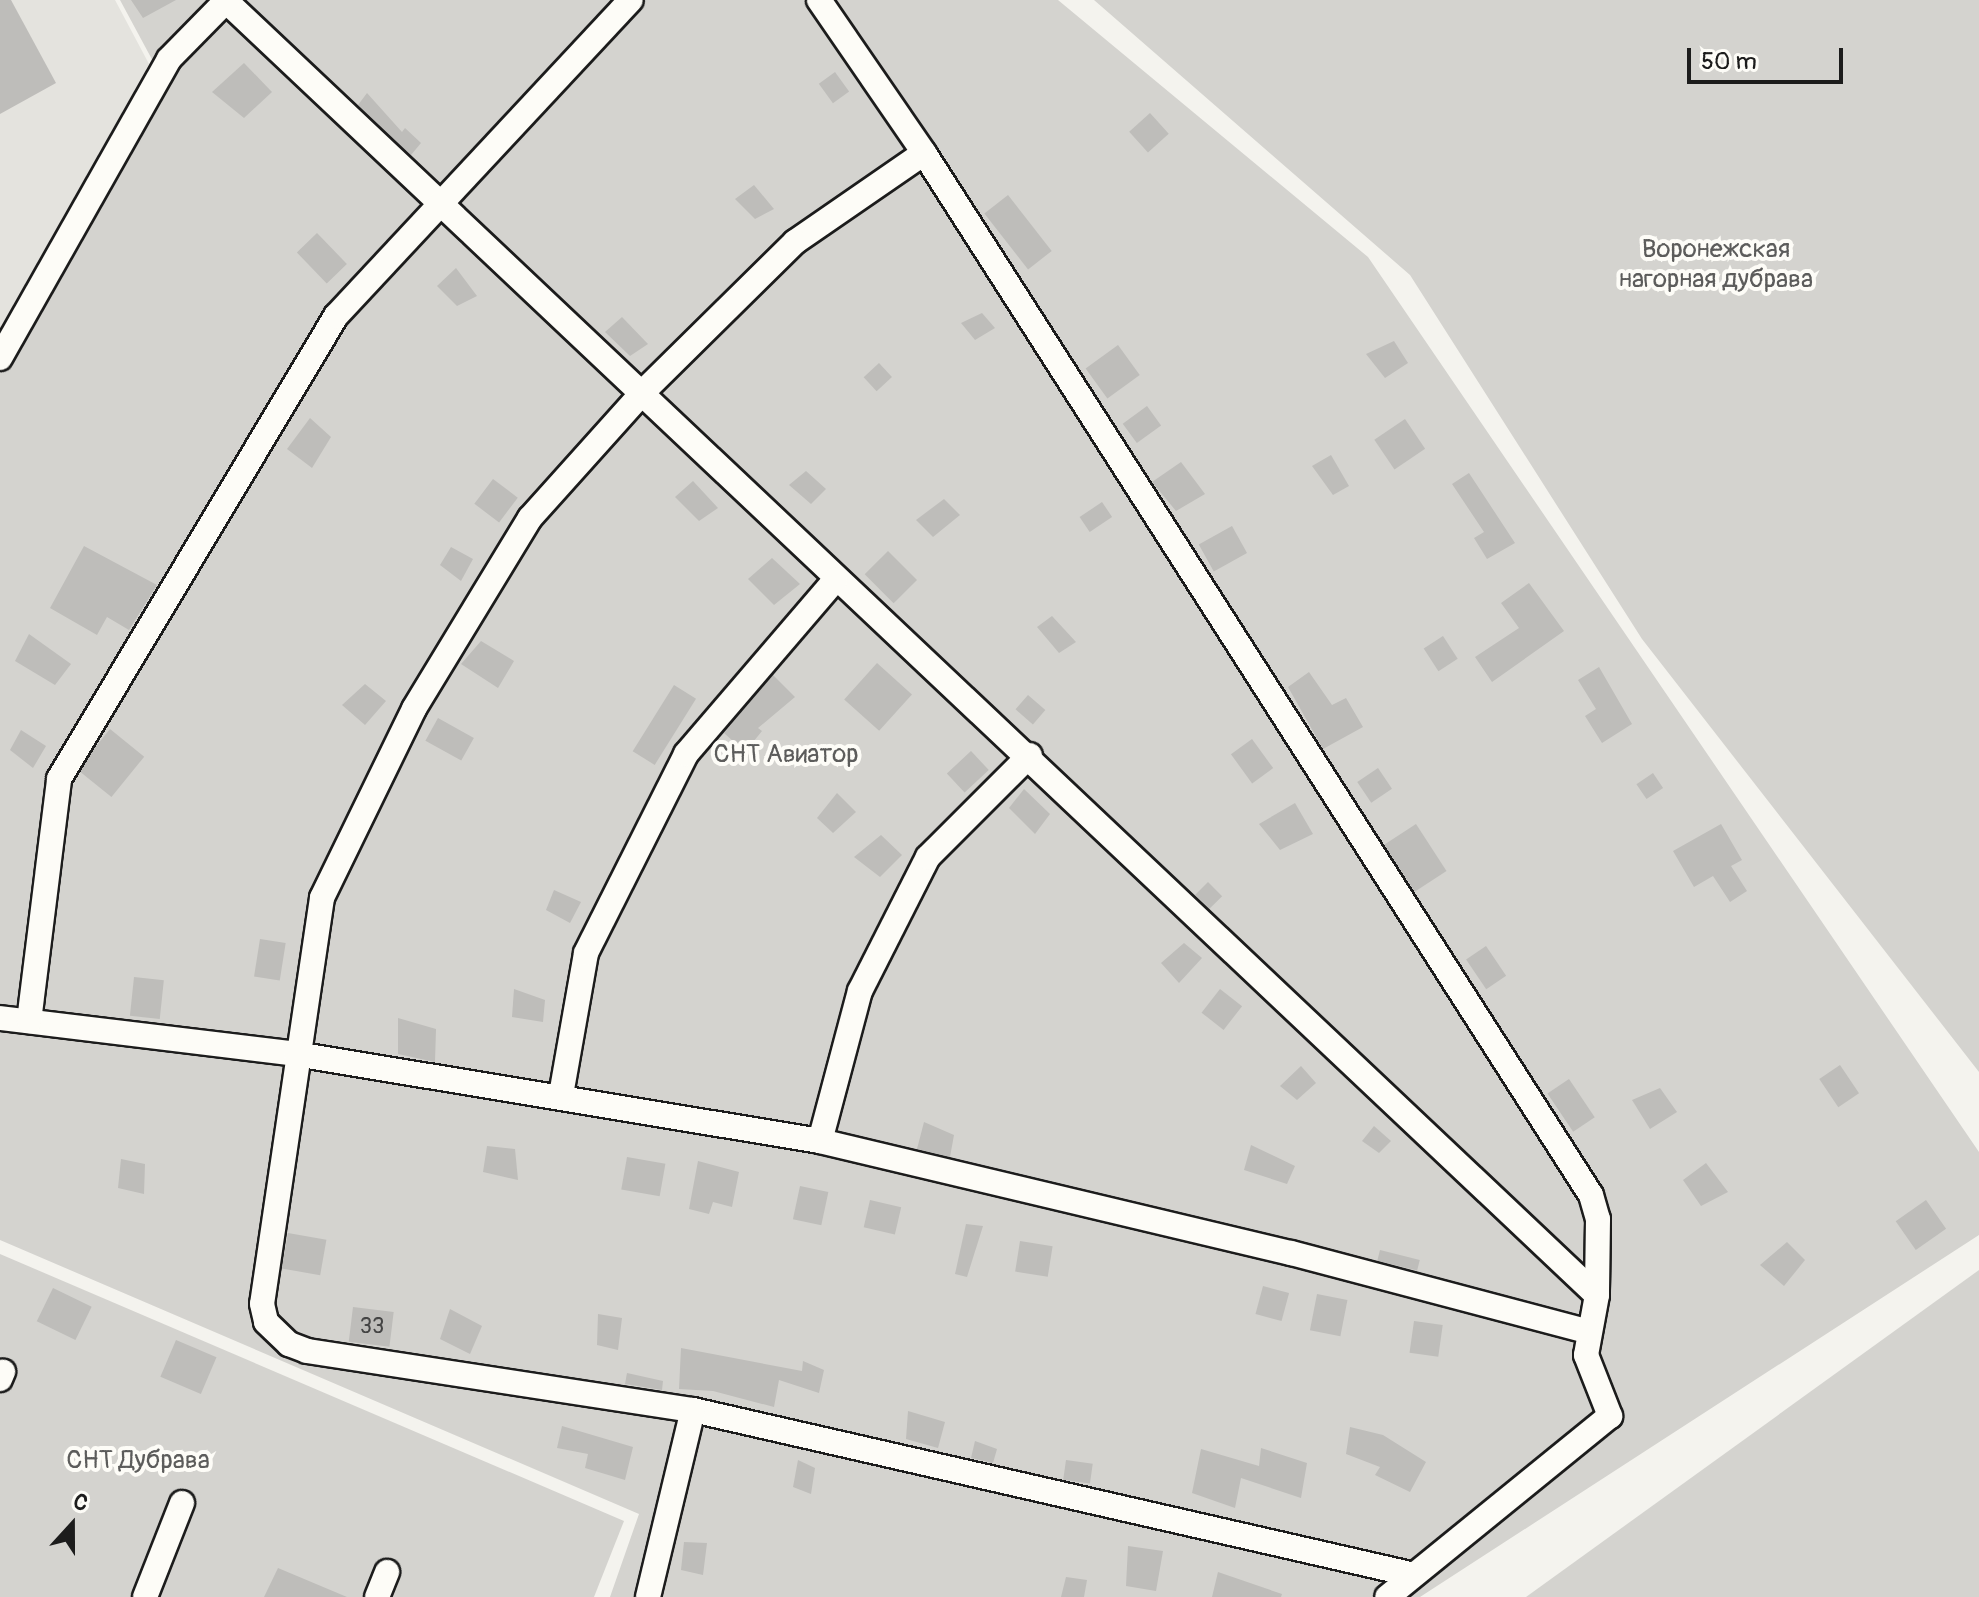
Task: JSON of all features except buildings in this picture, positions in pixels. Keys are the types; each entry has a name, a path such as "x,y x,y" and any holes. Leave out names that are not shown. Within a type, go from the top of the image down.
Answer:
{"street":[{"path":"0,358 162,71 226,0 644,391 835,580 1030,755 1597,1295"},
{"path":"29,1021 59,779 336,316 438,201 631,0"},
{"path":"819,0 924,153 1591,1195 1598,1219 1597,1295 1586,1355 1610,1416 1410,1574 1387,1597"},
{"path":"924,153 795,242 644,391 530,518 414,709 322,898 296,1054 262,1304 273,1332 307,1351 693,1410 1410,1574"},
{"path":"561,1095 586,953 686,754 835,580"},
{"path":"820,1141 860,991 928,857 1030,755"},
{"path":"0,1018 296,1054 561,1095 820,1141 1291,1253 1589,1332"},
{"path":"648,1597 693,1410"},
{"path":"145,1597 182,1503"},
{"path":"377,1597 387,1572"}],"shaded area":[{"path":"0,0 115,0 149,64 0,331"}],"green space":[{"name":"СНТ Авиатор","path":"120,0 1058,0 1368,257 1979,1152 1979,1235 1420,1597 610,1597 639,1514 0,1240 0,341 155,65"},
{"name":"Воронежская нагорная дубрава","path":"1094,0 1979,0 1979,1072 1642,639 1410,275"},
{"name":"СНТ Дубрава","path":"0,1254 624,1521 594,1597 0,1597"},
{"path":"1979,1270 1979,1597 1526,1597"}]}
